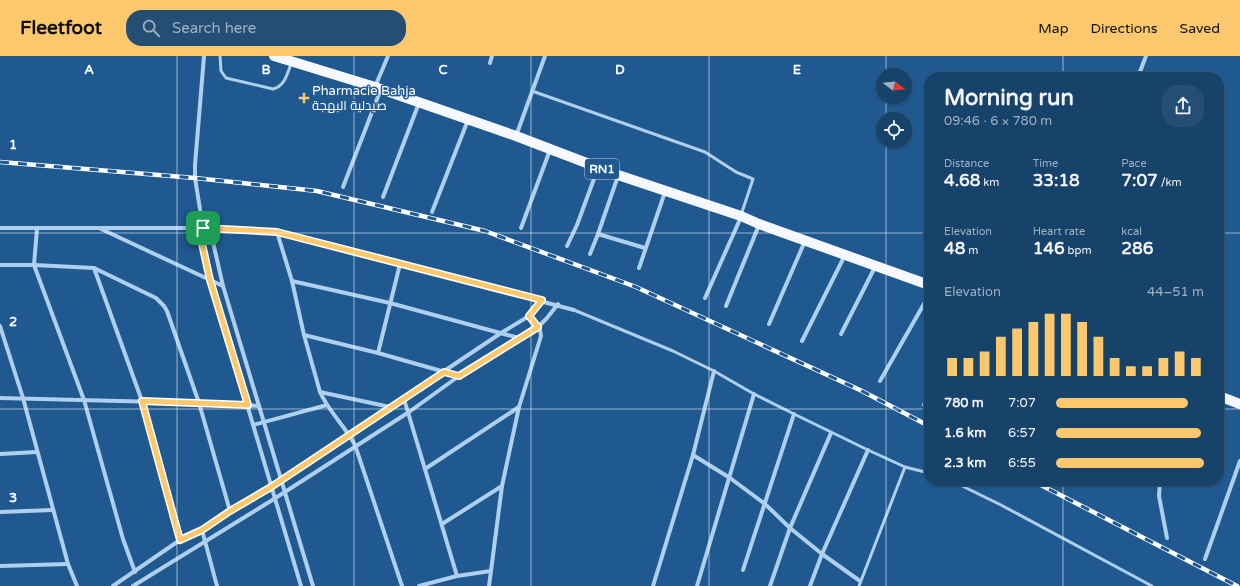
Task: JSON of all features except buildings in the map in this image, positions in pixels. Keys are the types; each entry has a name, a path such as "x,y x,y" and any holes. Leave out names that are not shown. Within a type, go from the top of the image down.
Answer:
{"main road":[{"name":"RN1","path":"274,56 378,88 516,136 618,175 741,216 759,224 924,282"},
{"path":"1224,397 1239,401"}],"street":[{"path":"204,56 195,178 203,228 201,239 210,280 301,586"},
{"path":"343,187 388,56"},
{"path":"490,63 492,56"},
{"path":"516,136 545,56"},
{"path":"1140,72 1146,56"},
{"path":"382,197 419,103"},
{"path":"432,212 468,120"},
{"path":"520,228 550,149"},
{"path":"567,246 577,225 598,167"},
{"path":"590,254 618,175"},
{"path":"639,268 666,190"},
{"path":"705,298 741,216"},
{"path":"726,306 759,224"},
{"path":"0,228 203,228 277,232 558,304 574,310"},
{"path":"99,228 223,286"},
{"path":"203,228 212,238 223,286 313,586"},
{"path":"37,229 34,265 84,400 123,539 135,572"},
{"path":"277,232 292,281 304,335 320,392 327,405 356,445 402,586"},
{"path":"598,234 645,248"},
{"path":"769,324 806,240"},
{"path":"802,341 845,255"},
{"path":"378,353 400,264"},
{"path":"0,265 94,268 156,298 164,306 167,310 199,403 230,511"},
{"path":"841,334 876,265"},
{"path":"94,268 142,401 180,540"},
{"path":"292,281 390,303 519,338"},
{"path":"113,586 180,540 202,530 230,511 271,487 501,333 529,316 542,300"},
{"path":"133,586 285,492 408,412 459,376 538,327 558,304"},
{"path":"880,381 924,304"},
{"path":"489,586 502,486 519,407 541,336 538,327 529,316"},
{"path":"0,326 23,398 68,564 77,586"},
{"path":"304,335 378,353 459,376"},
{"path":"653,586 693,455 714,371"},
{"path":"320,392 390,407"},
{"path":"697,586 754,394"},
{"path":"0,398 142,401 259,406"},
{"path":"404,399 457,576"},
{"path":"253,425 327,405"},
{"path":"425,469 519,407"},
{"path":"743,570 794,414"},
{"path":"770,586 790,528 830,433"},
{"path":"810,586 822,554 868,450"},
{"path":"0,454 37,452"},
{"path":"693,455 730,478 765,504 790,528 859,584"},
{"path":"1205,559 1240,461"},
{"path":"442,524 502,486"},
{"path":"1160,486 1159,496 1167,538"},
{"path":"0,512 53,510"},
{"path":"202,530 217,586"},
{"path":"0,566 68,564"},
{"path":"419,586 457,576 491,571"}],"lane":[{"path":"220,56 221,71 226,78 273,89 279,88 283,83 292,61"},
{"path":"532,91 705,152 736,172 753,179 741,216"},
{"path":"574,310 644,339 714,371 754,394 830,433 905,467 924,472"},
{"path":"859,584 905,467"},
{"path":"962,486 1001,505 1152,586"}],"railway":[{"path":"0,162 195,178 317,191 485,231 636,287 860,390 924,423"},
{"path":"1043,486 1237,586"}],"place":[{"name":"Pharmacie Bahja صيدلية البهجة","path":"304,98"}],"route":[{"path":"203,228 277,232 542,300 529,316 538,327 459,376 444,372 271,487 230,511 202,530 180,540 142,401 248,405 210,280 201,239 203,228"}]}
